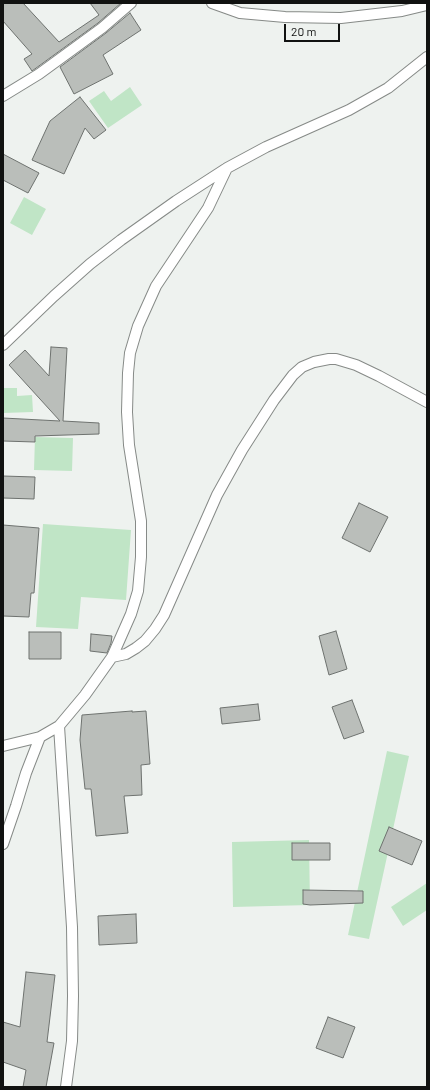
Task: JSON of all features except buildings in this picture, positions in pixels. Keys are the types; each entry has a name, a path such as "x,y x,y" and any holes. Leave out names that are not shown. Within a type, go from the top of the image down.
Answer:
{"lane":[{"path":"3,96 39,74 102,28 132,3"},
{"path":"212,3 240,13 285,17 341,18 402,11 427,5"},
{"path":"3,345 54,296 102,254 176,201 227,168 266,147 349,110 388,88 427,57"},
{"path":"3,746 40,737 59,726 85,695 112,657 123,635 138,591 141,557 141,521 129,445 127,404 130,353 138,326 156,286 208,208 227,168"},
{"path":"112,657 126,654 136,648 145,641 155,629 164,615 217,495 242,450 274,400 293,375 302,367 314,362 336,359 362,368 427,402"},
{"path":"59,726 72,927 72,1041 66,1087"},
{"path":"3,844 14,814 26,773 40,737"}],"green space":[{"path":"130,87 142,105 108,128 89,101 104,91 111,101"},
{"path":"24,197 46,209 32,235 10,223"},
{"path":"3,388 17,388 17,396 32,395 33,412 3,413"},
{"path":"35,437 73,438 72,471 34,470"},
{"path":"43,524 131,530 126,600 81,597 78,629 36,627"},
{"path":"387,751 409,756 369,939 348,935"},
{"path":"309,840 310,905 233,907 232,842"},
{"path":"427,883 427,910 403,926 391,907"}]}
